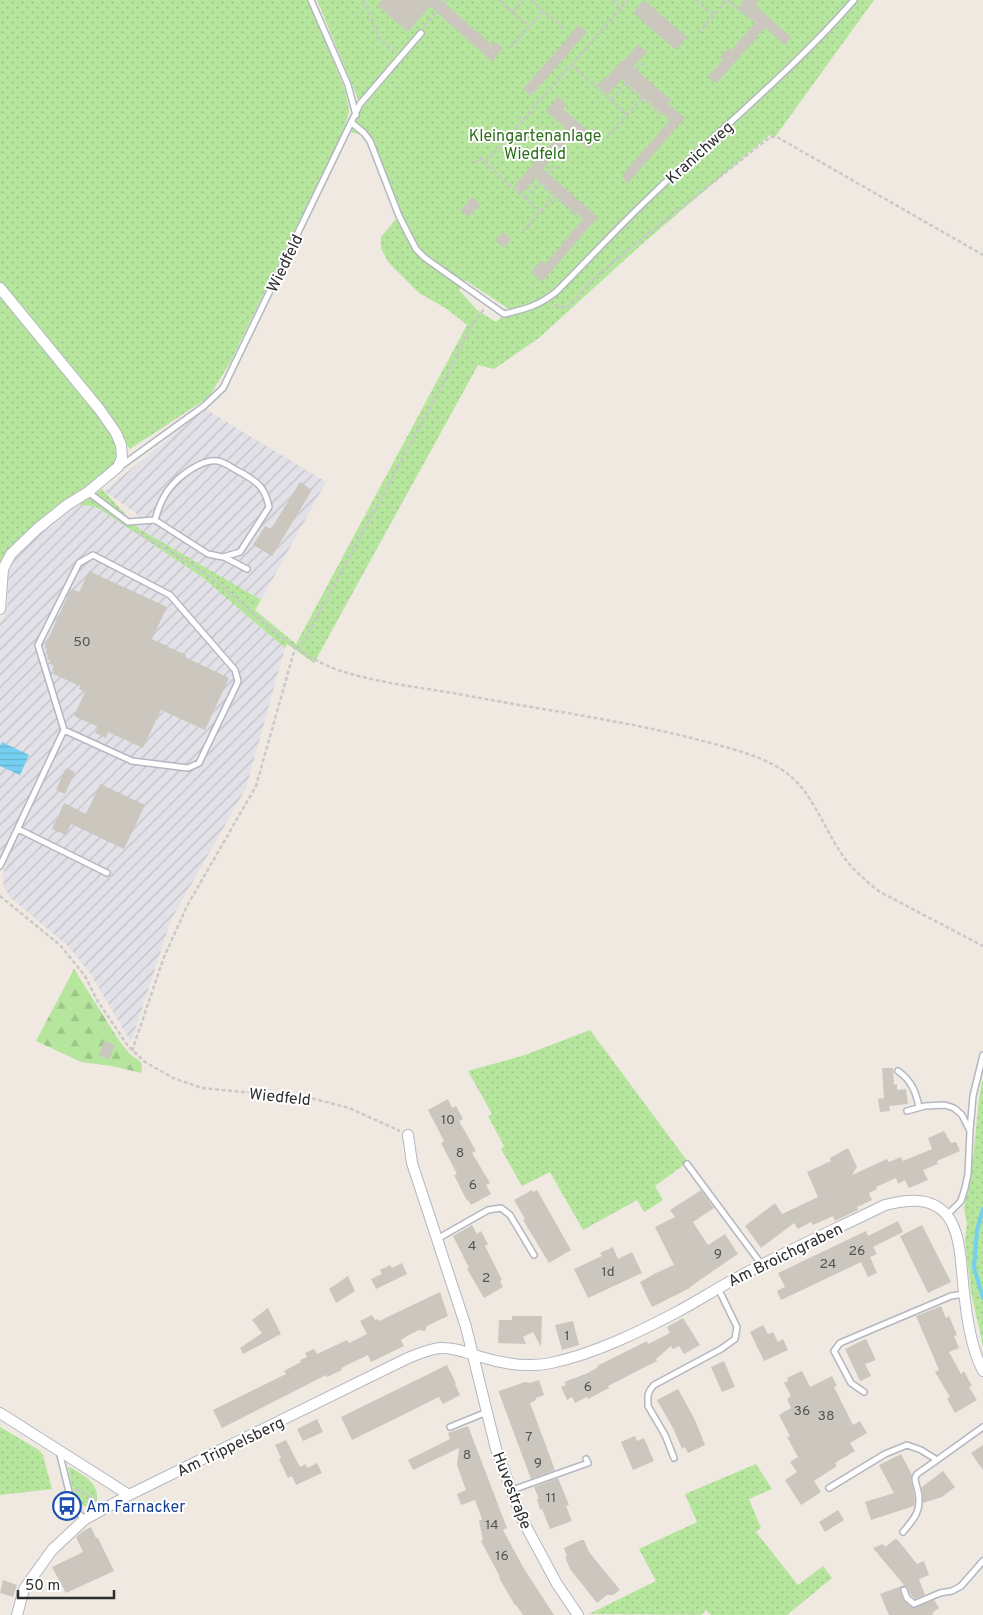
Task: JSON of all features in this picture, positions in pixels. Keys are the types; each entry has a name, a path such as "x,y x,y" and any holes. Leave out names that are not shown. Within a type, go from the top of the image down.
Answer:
{"street":[{"path":"0,288 100,410 116,433 122,458 118,467"},
{"name":"Wiedfeld","path":"0,609 4,569 11,554 59,511 88,492 118,467"},
{"path":"408,1135 412,1163 466,1327 472,1354"},
{"name":"Am Broichgraben","path":"472,1354 510,1364 550,1363 592,1350 635,1332 678,1311 762,1264 886,1205 902,1201 919,1200 936,1206 947,1215"},
{"path":"947,1215 959,1245 964,1294 975,1348 983,1371"},
{"name":"Am Trippelsberg","path":"129,1495 422,1352 448,1348 472,1354"},
{"name":"Huvestraße","path":"472,1354 496,1449 522,1519 556,1584 578,1615"},
{"path":"0,1412 129,1495 84,1520 52,1550 24,1589 17,1615"}],"lane":[{"path":"311,0 348,85 356,115"},
{"name":"Kranichweg","path":"543,302 556,292 652,195 752,104 826,32 854,0"},
{"name":"Wiedfeld","path":"118,467 204,406 223,388 360,104 421,33"},
{"path":"352,123 370,141 399,216 416,250 504,314 543,302"},
{"path":"155,520 159,506 170,488 188,471 206,461 218,461 256,481 266,493 269,507 240,552 223,557"},
{"path":"88,492 128,522 155,520 208,554 223,557 247,570"},
{"path":"0,866 64,730 38,645 79,562 93,555 170,595 235,670 238,676 236,686 199,764 194,767 188,768 132,761 64,730"},
{"path":"18,829 107,873"},
{"path":"947,1215 961,1201 965,1188 968,1174 973,1096 983,1055"},
{"path":"898,1071 910,1081 919,1107"},
{"path":"907,1111 919,1107 945,1105 954,1108 962,1115 970,1131"},
{"path":"687,1164 762,1264"},
{"path":"436,1240 488,1210 501,1208 510,1215 534,1255"},
{"path":"674,1458 665,1435 648,1406 648,1396 654,1385 721,1349 735,1339 737,1327 718,1288"},
{"path":"864,1392 851,1383 838,1360 834,1351 840,1343 951,1296 964,1294"},
{"path":"450,1427 487,1412"},
{"path":"903,1532 915,1518 919,1506 918,1490 914,1478 917,1474 983,1427"},
{"path":"829,1488 885,1454 907,1445 921,1450 937,1460"},
{"path":"58,1450 72,1504 84,1520"},
{"path":"512,1490 588,1463 586,1459"},
{"path":"904,1590 907,1598 914,1604 940,1593 952,1591 961,1586 983,1561"}],"path":[{"path":"363,0 380,39 401,57"},
{"path":"421,33 423,27 448,0"},
{"path":"499,0 530,27"},
{"path":"513,12 523,0"},
{"path":"531,0 564,29"},
{"path":"612,0 621,8"},
{"path":"485,163 628,0"},
{"path":"697,0 713,15"},
{"path":"698,33 728,0 750,19"},
{"path":"510,48 543,11"},
{"path":"610,100 643,63"},
{"path":"571,65 627,114"},
{"path":"625,83 661,115"},
{"path":"609,135 642,98"},
{"path":"516,116 522,121"},
{"path":"543,302 566,308 595,278 635,244 770,137 777,137 983,255"},
{"path":"496,140 501,144"},
{"path":"475,163 480,158 540,212"},
{"path":"525,198 554,166"},
{"path":"539,183 576,215"},
{"path":"523,231 554,196"},
{"path":"299,650 440,388 468,331 488,304"},
{"path":"128,522 134,529 211,578 295,648 338,670 401,684 659,730 720,746 772,764 792,777 800,785 814,804 842,855 867,882 880,892 983,946"},
{"path":"132,1051 164,957 187,906 256,786 295,648"},
{"name":"Wiedfeld","path":"0,896 60,945 85,976 97,1000 132,1051 145,1062 173,1078 202,1088 315,1099 348,1108 408,1135"},
{"path":"66,1483 107,1507"}],"shaded area":[{"path":"205,409 326,482 261,600 138,528 137,514 104,491"},
{"path":"79,505 98,508 202,577 285,648 246,788 171,920 131,1042 90,973 68,946 10,897 3,881 6,865 0,861 0,622 7,606 9,570 17,554 67,511"}],"green space":[{"path":"0,0 308,0 346,92 349,111 345,127 231,361 209,397 130,449 0,284"},
{"name":"Kleingartenanlage Wiedfeld","path":"317,0 874,0 775,137 770,135 641,245 539,338 494,369 478,365 314,663 287,644 285,648 202,577 98,508 79,505 102,489 138,528 261,600 255,610 296,644 467,325 447,309 419,293 388,262 381,248 381,237 396,219 368,142 364,136 348,131 360,104","holes":["465,280 509,309 496,322 477,310 459,290"]},
{"path":"0,292 99,413 115,440 118,454 113,468 63,503 0,571"},
{"path":"74,969 120,1042 131,1055 141,1062 141,1073 112,1066 81,1062 36,1041"},
{"path":"590,1030 688,1162 655,1186 663,1200 644,1212 637,1200 583,1230 550,1172 522,1186 501,1149 504,1146 488,1116 492,1114 468,1071 525,1055"},
{"path":"983,1078 983,1346 971,1292 965,1240 967,1224 964,1208 969,1184 971,1157 973,1160 979,1098"},
{"path":"0,1427 39,1450 43,1455 52,1489 0,1495"},
{"path":"756,1464 772,1489 749,1499 761,1528 756,1532 798,1585 823,1566 832,1578 787,1615 711,1615 706,1610 701,1615 589,1614 656,1581 639,1549 697,1522 685,1494"},
{"path":"70,1467 90,1480 96,1489 97,1501 90,1506 84,1506 79,1503 73,1489 68,1468"}],"water":[{"path":"2,742 29,755 20,775 0,766 0,746"}],"building":[{"path":"382,0 441,0 492,45 495,41 503,48 492,62 430,6 408,32 377,5"},
{"path":"644,0 687,37 676,50 633,13"},
{"path":"744,0 759,0 755,5 791,37 785,45 765,28 716,84 708,76 723,60 720,57 728,48 731,51 755,22 738,7"},
{"path":"579,25 587,32 531,96 523,89"},
{"path":"638,44 647,52 633,67 671,100 668,104 685,118 628,183 621,176 670,120 622,79 608,95 597,85 622,60 623,62"},
{"path":"558,97 567,105 563,109 590,132 593,128 602,135 589,149 573,134 543,169 598,217 542,282 531,272 541,260 545,264 583,219 536,178 522,194 514,186 565,128 546,111"},
{"path":"472,197 481,204 469,217 461,210"},
{"path":"503,232 511,239 504,248 495,240"},
{"path":"300,482 312,490 272,556 253,545 265,526 271,529"},
{"path":"89,571 167,607 152,639 229,678 205,730 161,710 143,748 108,732 106,738 95,733 98,727 74,716 85,692 79,689 80,686 53,674 55,671 52,670 54,667 50,663 51,661 47,659 47,649 44,648 71,589 79,592"},
{"path":"66,768 75,772 65,794 56,790"},
{"path":"100,784 145,805 124,849 71,824 66,835 52,829 64,803 86,814"},
{"path":"104,1041 115,1045 109,1059 99,1056"},
{"path":"882,1068 893,1068 894,1085 897,1084 897,1090 906,1089 908,1104 889,1106 890,1111 880,1112 878,1099 884,1098"},
{"path":"448,1099 452,1108 456,1106 463,1119 459,1121 476,1151 472,1153 490,1183 486,1185 491,1194 471,1205 467,1201 454,1175 457,1174 441,1143 444,1141 428,1110"},
{"path":"944,1131 951,1143 956,1142 960,1151 937,1161 938,1164 923,1170 928,1180 909,1188 905,1180 898,1184 896,1178 876,1187 877,1189 869,1193 872,1200 857,1207 858,1210 835,1221 833,1216 813,1225 811,1222 798,1229 794,1223 761,1248 745,1226 775,1203 782,1214 818,1197 807,1172 831,1161 830,1158 848,1148 857,1167 852,1175 887,1159 889,1162 901,1157 903,1161 932,1149 928,1138"},
{"path":"532,1190 533,1192 537,1190 571,1250 549,1263 523,1220 525,1219 514,1200"},
{"path":"701,1190 714,1208 693,1222 708,1245 725,1234 738,1254 688,1289 652,1307 640,1282 674,1265 655,1227 675,1217 670,1210"},
{"path":"898,1221 903,1232 873,1247 877,1254 870,1257 877,1273 868,1277 861,1262 781,1300 777,1291 785,1287 778,1273 866,1231 868,1236"},
{"path":"472,1225 477,1234 481,1231 488,1244 485,1246 502,1280 500,1281 503,1287 484,1298 467,1269 469,1268 453,1236"},
{"path":"922,1225 951,1282 928,1293 900,1236"},
{"path":"613,1247 618,1259 632,1252 642,1273 588,1298 574,1269 602,1256 600,1253"},
{"path":"402,1263 407,1274 376,1289 371,1279 382,1274 380,1270 390,1265 392,1268"},
{"path":"348,1276 355,1291 336,1303 329,1289"},
{"path":"440,1292 448,1316 427,1326 425,1331 419,1330 401,1340 404,1346 371,1362 368,1355 341,1368 342,1370 327,1377 326,1375 222,1428 213,1410 286,1374 284,1371 307,1357 305,1353 314,1349 317,1354 347,1340 349,1343 367,1334 360,1321 372,1315 375,1320 379,1321"},
{"path":"941,1306 946,1318 949,1316 957,1335 954,1336 959,1348 949,1352 961,1374 964,1371 972,1386 969,1387 977,1400 955,1413 947,1399 950,1397 935,1372 939,1370 916,1316"},
{"path":"268,1308 281,1334 243,1354 240,1348 262,1333 252,1320"},
{"path":"512,1316 542,1316 541,1347 533,1332 523,1337 526,1344 498,1343 499,1320 512,1320"},
{"path":"683,1318 700,1345 684,1354 679,1346 673,1349 671,1346 656,1359 657,1361 608,1386 609,1388 588,1399 587,1397 575,1403 572,1397 567,1400 561,1387 566,1385 564,1382 588,1373 597,1366 647,1341 648,1344 670,1333 667,1327"},
{"path":"573,1321 579,1345 562,1350 555,1325"},
{"path":"763,1325 768,1334 773,1332 778,1342 783,1339 788,1350 764,1361 750,1332"},
{"path":"866,1339 876,1360 865,1364 871,1376 860,1381 845,1349"},
{"path":"724,1361 735,1387 722,1392 711,1367"},
{"path":"447,1365 460,1395 443,1404 439,1397 352,1440 341,1417"},
{"path":"802,1371 810,1387 832,1376 837,1386 834,1387 853,1425 860,1421 867,1433 850,1443 855,1451 835,1463 837,1466 814,1481 821,1492 801,1505 785,1480 797,1472 790,1462 798,1457 787,1437 790,1436 779,1415 791,1408 787,1399 791,1396 784,1383 788,1381 787,1378"},
{"path":"539,1380 544,1395 530,1403 555,1470 531,1479 499,1391 525,1382 530,1383"},
{"path":"678,1389 695,1420 705,1445 688,1453 685,1447 682,1449 674,1430 657,1400"},
{"path":"317,1419 323,1432 303,1441 297,1429"},
{"path":"468,1426 507,1528 503,1530 523,1567 554,1615 523,1615 499,1578 481,1541 483,1540 479,1521 482,1519 475,1500 461,1505 457,1494 466,1490 457,1465 459,1448 413,1470 408,1460 450,1439 448,1433"},
{"path":"635,1436 637,1441 644,1438 654,1461 633,1470 621,1442"},
{"path":"286,1440 300,1467 306,1464 307,1468 317,1463 322,1473 296,1485 292,1476 288,1478 275,1445"},
{"path":"983,1445 983,1470 971,1453"},
{"path":"901,1454 912,1475 911,1480 915,1498 914,1506 871,1520 865,1502 894,1493 879,1465"},
{"path":"943,1471 955,1487 942,1497 923,1503 922,1487"},
{"path":"558,1478 569,1505 566,1506 572,1521 550,1529 542,1509 540,1510 537,1499 539,1499 534,1487"},
{"path":"838,1510 844,1520 825,1532 819,1522"},
{"path":"91,1527 114,1571 66,1593 52,1567 83,1552 76,1537"},
{"path":"897,1539 917,1564 924,1561 929,1575 919,1579 925,1595 915,1599 907,1587 903,1586 900,1590 903,1600 914,1608 934,1600 939,1608 932,1613 933,1615 889,1615 880,1594 904,1585 873,1548 883,1544 885,1547"},
{"path":"584,1540 589,1552 620,1590 613,1595 607,1595 597,1603 570,1569 565,1557 567,1556 564,1548"},
{"path":"3,1580 17,1585 13,1597 0,1593"}],"waterway":[{"path":"983,1209 977,1230 974,1268 983,1298"}],"place":[{"name":"Am Farnacker","path":"67,1506"}]}
